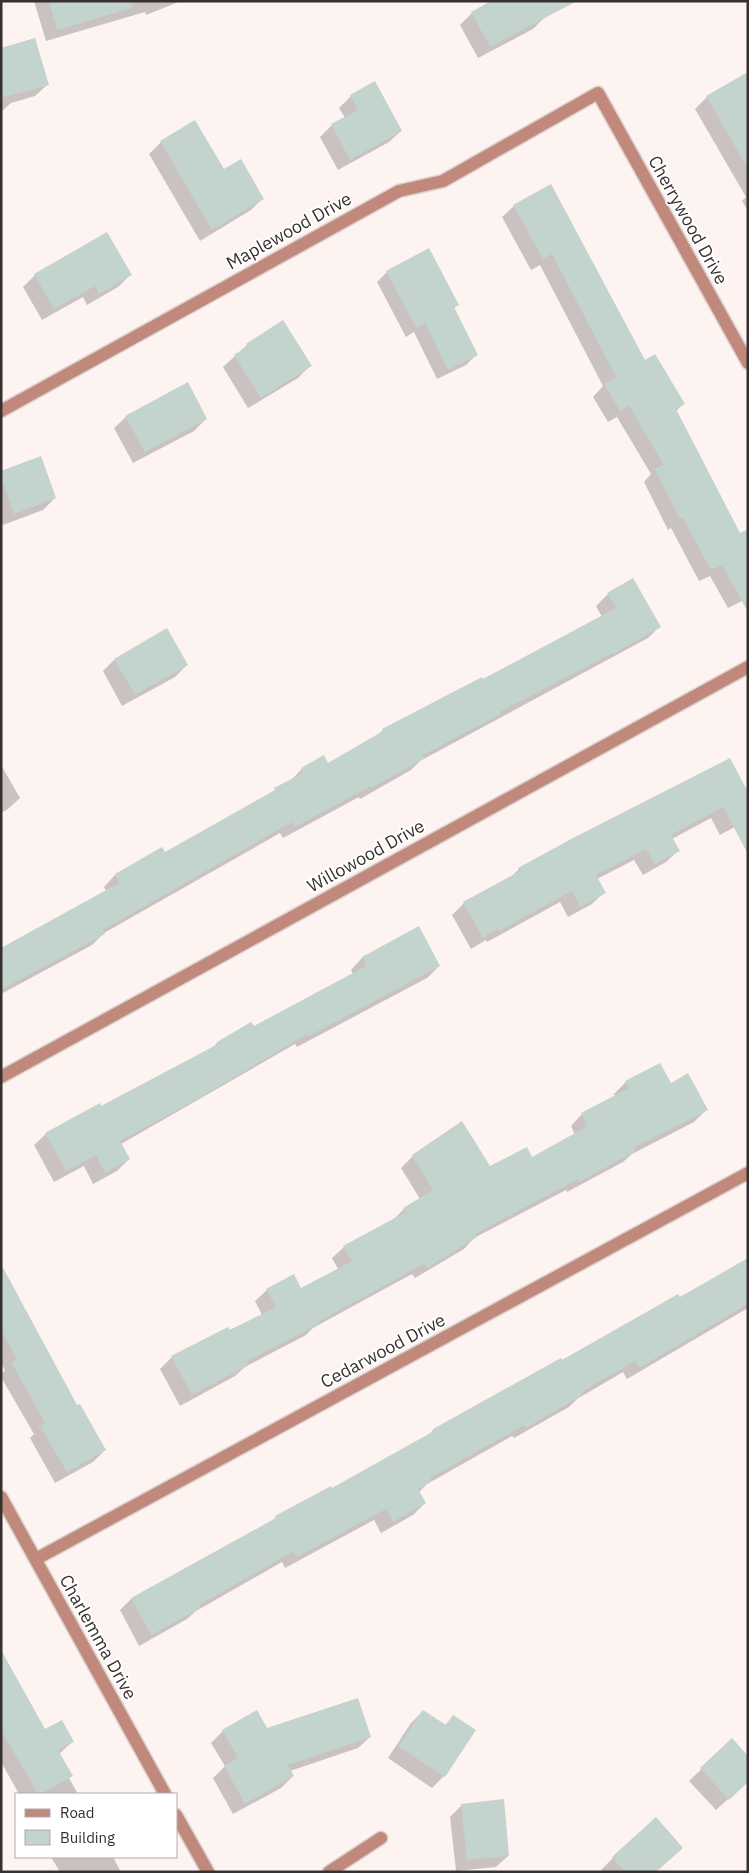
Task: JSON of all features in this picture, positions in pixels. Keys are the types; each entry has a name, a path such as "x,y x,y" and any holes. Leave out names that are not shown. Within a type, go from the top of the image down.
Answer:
{"street":[{"name":"Cherrywood Drive","path":"598,93 748,363"},
{"name":"Maplewood Drive","path":"1,411 399,191 443,181 598,93"},
{"name":"Willowood Drive","path":"1,1077 748,667"},
{"name":"Cedarwood Drive","path":"36,1559 748,1173"},
{"name":"Charlemma Drive","path":"1,1497 164,1793"},
{"path":"178,1819 208,1872"},
{"path":"330,1872 381,1838"}],"building":[{"path":"49,1 131,1 132,8 57,30"},
{"path":"491,1 577,1 490,47 471,12"},
{"path":"35,38 49,85 1,98 1,48"},
{"path":"748,72 748,169 706,96"},
{"path":"375,81 402,131 350,160 331,124 358,110 350,95"},
{"path":"195,120 224,169 241,159 264,199 212,230 160,141"},
{"path":"551,184 645,360 655,354 685,404 676,409 740,533 748,529 748,612 722,565 711,570 683,518 680,519 655,469 664,465 629,406 620,411 604,384 616,377 552,254 543,259 513,205"},
{"path":"107,232 132,275 99,294 95,286 54,309 34,274"},
{"path":"429,248 459,305 454,307 478,355 448,370 425,323 416,328 386,271"},
{"path":"283,320 312,366 261,398 234,355 248,346 246,344"},
{"path":"188,382 207,419 145,452 125,416"},
{"path":"41,456 56,498 14,514 1,478 1,471"},
{"path":"633,578 661,627 500,712 501,714 423,755 425,758 372,788 371,786 295,827 292,822 103,930 105,934 1,990 1,948 119,883 115,874 162,847 165,852 275,790 274,788 303,773 301,768 324,755 328,763 383,731 382,729 482,677 483,679 616,608 607,593"},
{"path":"167,628 188,665 135,695 114,659"},
{"path":"730,758 748,792 748,854 723,807 671,835 680,851 655,864 646,849 596,875 606,893 580,907 572,891 483,938 463,902 520,871 518,868 575,837"},
{"path":"419,926 440,966 309,1036 307,1034 199,1098 120,1141 130,1159 105,1173 96,1155 66,1171 45,1133 100,1103 101,1106 218,1044 217,1042 251,1022 254,1026 366,966 362,957"},
{"path":"660,1063 671,1083 688,1073 708,1110 635,1147 636,1151 579,1182 578,1179 475,1234 477,1237 427,1268 424,1264 318,1322 319,1324 247,1361 249,1365 192,1395 171,1356 228,1327 230,1330 276,1307 266,1289 294,1274 301,1288 352,1261 343,1246 406,1212 403,1208 433,1190 412,1155 462,1121 490,1166 527,1147 532,1157 588,1126 581,1113 629,1088 625,1081"},
{"path":"748,1258 748,1304 639,1368 635,1361 581,1392 582,1395 526,1428 524,1425 430,1478 432,1481 418,1489 426,1503 393,1522 386,1509 297,1557 294,1551 199,1605 201,1608 151,1635 131,1598 276,1518 275,1516 331,1486 332,1488 561,1358 562,1360 678,1294 680,1297"},
{"path":"1,1264 77,1405 80,1404 106,1450 67,1472 40,1426 45,1423 11,1362 17,1359 1,1330"},
{"path":"1,1650 45,1729 62,1720 74,1742 58,1750 73,1776 42,1793 37,1793 1,1730"},
{"path":"358,1698 371,1737 288,1765 294,1776 245,1804 224,1766 238,1758 222,1730 257,1710 267,1728"},
{"path":"423,1710 446,1725 453,1715 476,1730 445,1777 398,1746"},
{"path":"732,1738 748,1756 748,1782 729,1800 700,1768"},
{"path":"504,1799 509,1856 467,1860 461,1804"},
{"path":"656,1817 683,1848 656,1872 625,1872 612,1857"}]}
